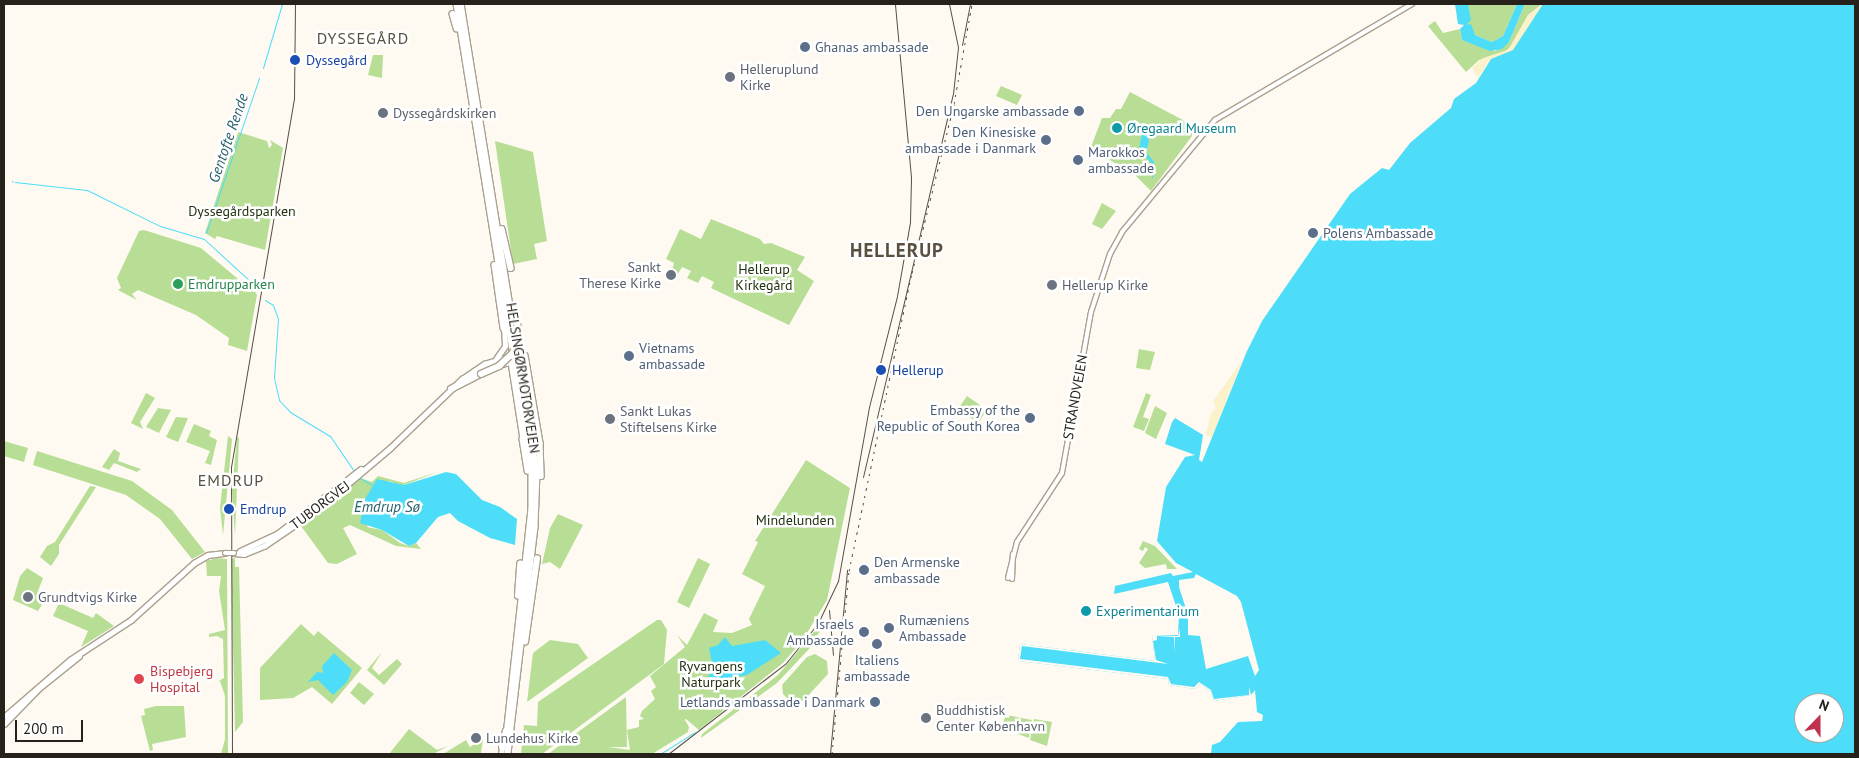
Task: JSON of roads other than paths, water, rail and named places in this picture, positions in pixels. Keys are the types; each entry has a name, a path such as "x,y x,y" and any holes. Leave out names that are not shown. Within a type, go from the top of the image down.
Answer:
{"highway":[{"name":"HELSINGØRMOTORVEJEN","path":"457,4 479,126 486,186 531,459 529,534 517,642 508,754"},
{"name":"HELSINGØRMOTORVEJEN","path":"463,4 479,126"},
{"path":"453,14 466,61"},
{"name":"HELSINGØRMOTORVEJEN","path":"481,140 488,169 536,464 533,543 510,726"},
{"path":"488,169 511,268"},
{"path":"486,186 504,328"},
{"path":"451,389 501,364 513,353 518,341 517,324 498,209"},
{"path":"523,439 529,485 529,534"},
{"path":"533,543 540,500 540,443"},
{"path":"518,674 537,560"},
{"path":"517,642 520,564"},
{"path":"501,754 510,726"}],"main road":[{"name":"STRANDVEJEN","path":"1010,578 1013,551 1062,473 1091,312 1110,254 1121,235 1209,125 1238,104 1412,4"},
{"path":"494,360 504,349 504,328"},
{"name":"TUBORGVEJ","path":"5,721 30,692 85,650 131,620 200,559 255,547 277,534 397,440 451,389 473,372 494,360 523,355 540,443"},
{"name":"TUBORGVEJ","path":"473,372 510,362 523,439"},
{"name":"TUBORGVEJ","path":"5,721 35,692 85,650"}],"water":[{"path":"1455,4 1468,4 1471,20 1466,25 1471,24 1475,35 1492,42 1503,36 1517,4 1525,4 1509,42 1502,49 1490,51 1462,40 1460,29 1464,25 1458,24"},
{"path":"1543,4 1855,4 1855,754 1206,754 1211,753 1212,745 1220,742 1238,722 1262,721 1263,715 1257,712 1255,690 1251,695 1214,701 1211,692 1200,684 1195,689 1169,685 1168,679 1018,661 1020,644 1155,661 1152,635 1178,635 1179,615 1168,582 1114,594 1115,586 1171,573 1173,576 1193,572 1176,563 1157,541 1166,487 1185,457 1195,455 1165,444 1172,422 1175,418 1203,435 1199,460 1202,462 1247,351 1262,321 1350,194 1382,168 1389,170 1410,143 1451,108 1454,99 1476,83 1491,59 1513,50","holes":["1196,574 1237,596 1241,602 1259,670 1255,676 1248,656 1206,669 1200,636 1188,635 1188,615 1179,587 1179,580 1194,578"]},
{"path":"1144,124 1149,141 1146,152 1154,162 1153,179 1149,171 1152,164 1139,149"},
{"name":"Emdrup Sø","path":"446,472 456,474 482,500 500,507 517,519 515,545 490,538 458,521 450,513 438,517 416,543 409,546 382,530 360,523 365,499 377,479 404,485"},
{"path":"725,637 732,646 765,640 781,653 747,675 723,679 708,677 713,668 709,648 718,645"},
{"path":"334,653 352,670 347,682 333,695 318,680 308,682 317,672 323,673 322,666"}],"waterway":[{"name":"Gentofte Rende","path":"263,68 282,4"},
{"name":"Gentofte Rende","path":"206,233 259,78"},
{"path":"15,182 87,190 160,226 204,239 252,283"},
{"path":"265,300 273,305 278,319 274,378 279,400 290,412 330,436 354,471"},
{"path":"360,478 372,485"},
{"path":"660,754 695,732"}],"tram line":[{"path":"232,754 231,467 294,99 295,4"},
{"path":"668,754 786,663 818,623 838,581 869,407 897,296 910,222 911,177 895,4"},
{"path":"863,477 953,94 958,47 949,4"},
{"path":"962,45 970,4"},
{"path":"830,754 847,570"},
{"path":"829,610 833,655"}],"railway":[{"path":"832,754 849,571 912,273 954,104 972,4"}],"place":[{"name":"Ghanas ambassade","path":"805,47"},
{"name":"Dyssegård","path":"295,60"},
{"name":"Helleruplund Kirke","path":"730,77"},
{"name":"Den Ungarske ambassade","path":"1079,111"},
{"name":"Dyssegårdskirken","path":"383,113"},
{"name":"Øregaard Museum","path":"1117,128"},
{"name":"Den Kinesiske ambassade i Danmark","path":"1046,140"},
{"name":"Marokkos ambassade","path":"1078,160"},
{"name":"Polens Ambassade","path":"1313,233"},
{"name":"Sankt Therese Kirke","path":"671,275"},
{"name":"Emdrupparken","path":"178,284"},
{"name":"Hellerup Kirke","path":"1052,285"},
{"name":"Vietnams ambassade","path":"629,356"},
{"name":"Hellerup","path":"881,370"},
{"name":"Embassy of the Republic of South Korea","path":"1030,418"},
{"name":"Sankt Lukas Stiftelsens Kirke","path":"610,419"},
{"name":"Emdrup","path":"229,509"},
{"name":"Den Armenske ambassade","path":"864,570"},
{"name":"Grundtvigs Kirke","path":"28,597"},
{"name":"Experimentarium","path":"1086,611"},
{"name":"Rumæniens Ambassade","path":"889,628"},
{"name":"Israels Ambassade","path":"864,632"},
{"name":"Italiens ambassade","path":"877,644"},
{"name":"Bispebjerg Hospital","path":"139,679"},
{"name":"Letlands ambassade i Danmark","path":"875,702"},
{"name":"Buddhistisk Center København","path":"926,718"},
{"name":"Lundehus Kirke","path":"476,738"}],"district":[{"name":"DYSSEGÅRD","path":"363,38"},
{"name":"HELLERUP","path":"897,251"},
{"name":"EMDRUP","path":"231,480"}],"park label":[{"name":"Dyssegårdsparken","path":"242,211"},
{"name":"Hellerup Kirkegård","path":"764,278"},
{"name":"Mindelunden","path":"795,520"},
{"name":"Ryvangens Naturpark","path":"711,674"}]}
